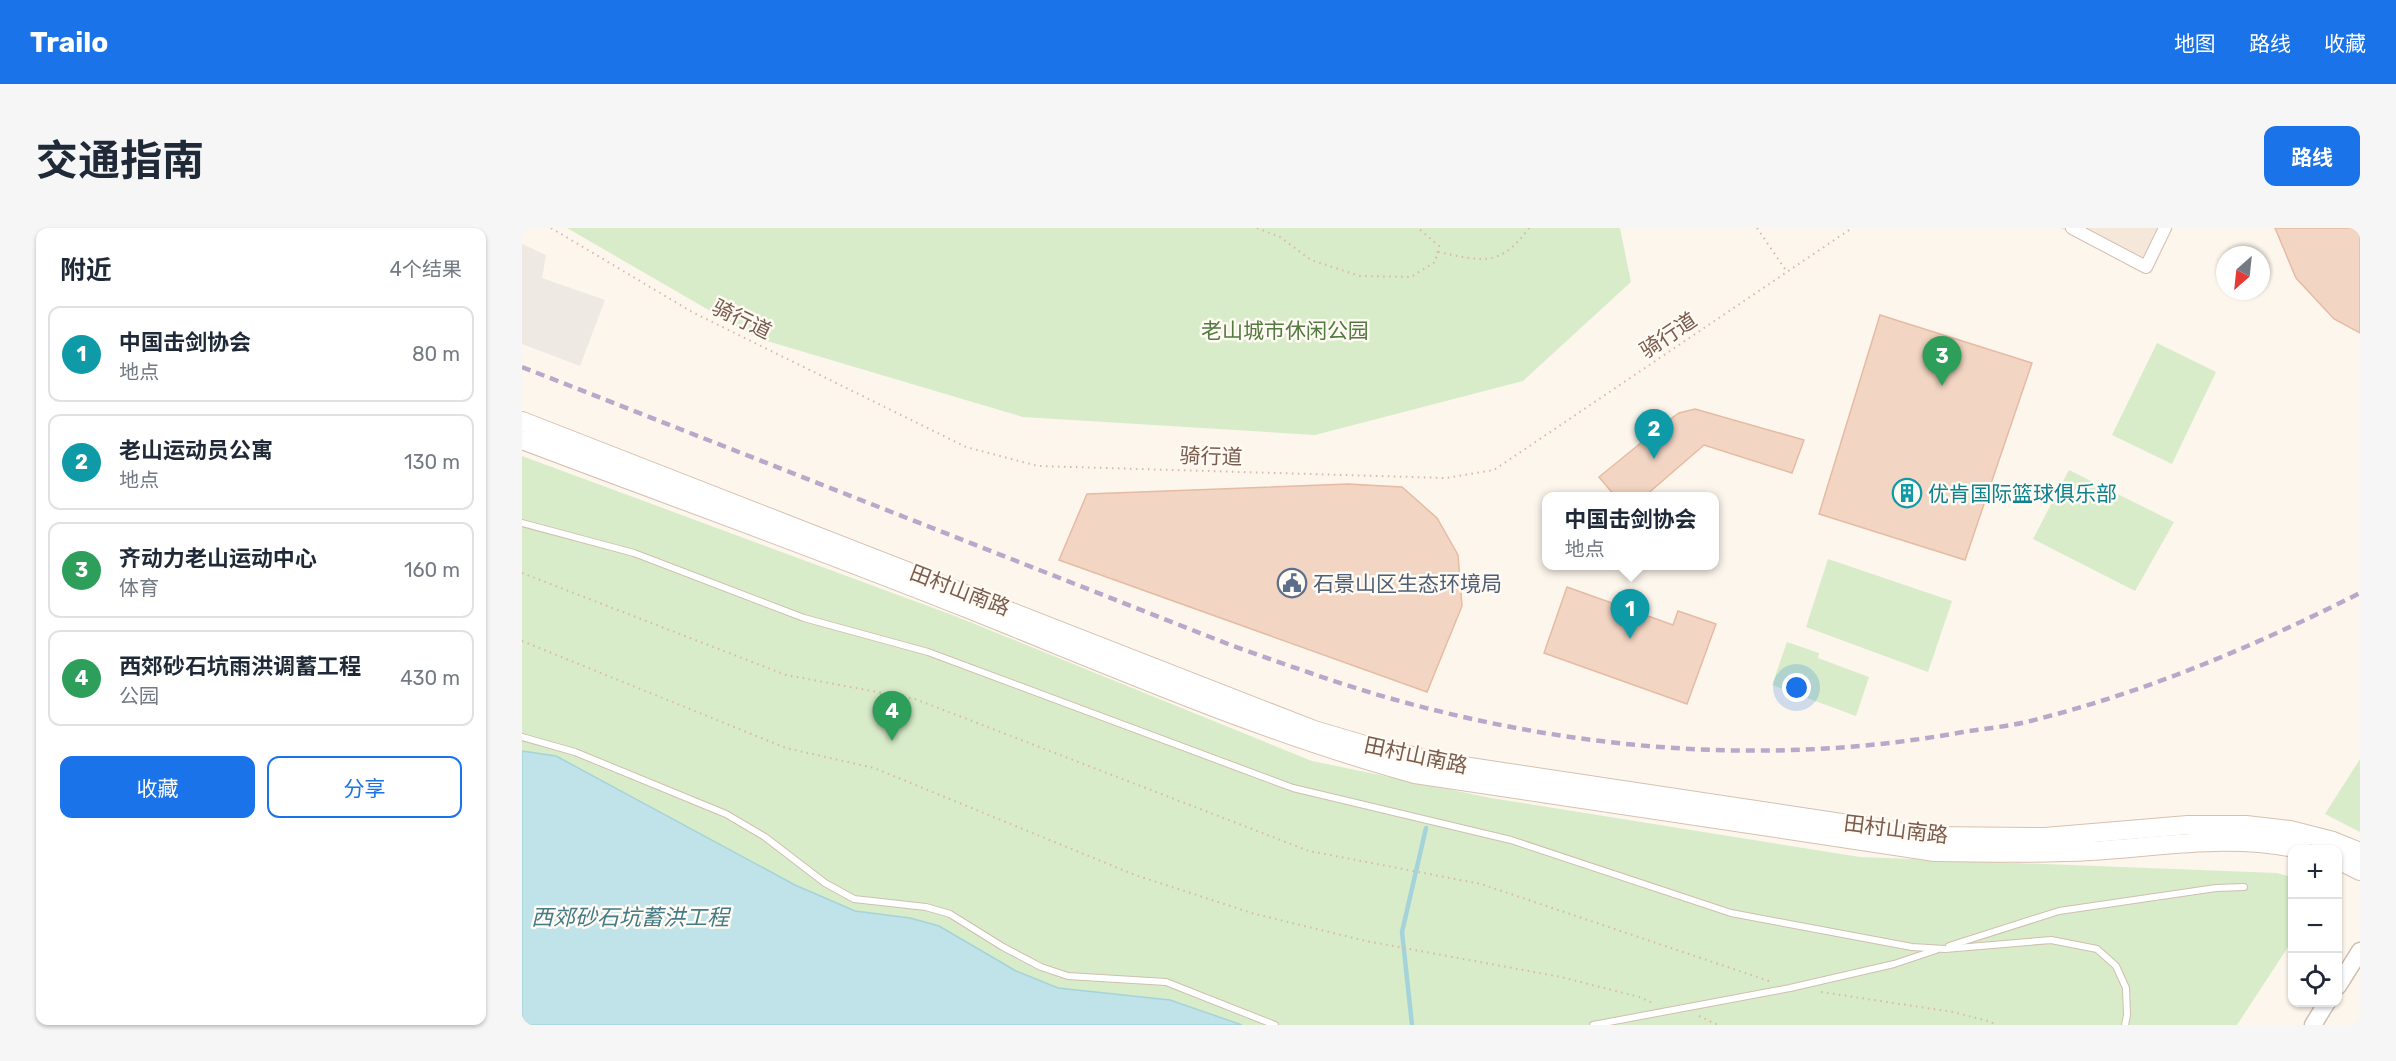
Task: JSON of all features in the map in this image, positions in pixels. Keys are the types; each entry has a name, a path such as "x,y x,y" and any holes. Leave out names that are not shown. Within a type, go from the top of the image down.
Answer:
{"main road":[{"name":"田村山南路","path":"522,421 1314,730 1375,748 1450,764 1928,836 2044,837 2188,825 2246,825 2290,830 2333,841 2360,852"},
{"name":"田村山南路","path":"522,440 955,603 1271,729 1335,752 1415,774 1935,852 2008,854 2229,841 2288,846"},
{"path":"2342,862 2360,871"}],"street":[{"path":"2072,228 2146,267 2165,228"},
{"path":"2342,978 2360,951"},
{"path":"2313,1025 2324,1007"}],"lane":[{"path":"522,523 634,553 804,618 928,652 1293,788 1511,840 1731,913 1912,947 1941,949 2018,945 2051,940 2097,949 2116,966 2126,988 2125,1025"},
{"path":"522,737 575,752 726,814 765,837 825,883 854,899 926,907 950,914 1003,947 1041,967 1068,976 1166,982 1275,1025"},
{"path":"1593,1025 1790,988 1894,964 2059,911 2205,889 2244,887"}],"path":[{"name":"骑行道","path":"550,228 692,312 966,447 1038,466 1446,478 1494,470 1852,228"},
{"path":"1257,228 1280,237 1311,260 1360,276 1412,277 1435,262 1438,252 1439,246 1420,229"},
{"path":"1438,252 1497,259 1516,245 1529,228"},
{"path":"1757,228 1787,273"},
{"path":"522,573 786,675 915,699 1309,851 1481,885 1790,988 1953,1012 1992,1022 1994,1025"},
{"path":"522,641 786,748 874,768 1135,875 1255,914 1366,941 1561,977 1639,997 1671,1011"},
{"path":"1684,1008 1718,1025"}],"shaded area":[{"path":"2060,228 2173,228 2151,274"},
{"path":"522,244 546,255 542,278 605,300 580,366 522,344"}],"green space":[{"name":"老山城市休闲公园","path":"567,228 1620,228 1631,282 1523,381 1315,435 1023,417 757,338"},
{"path":"2157,343 2216,372 2172,464 2112,435"},
{"path":"522,456 955,616 1312,761 1491,798 1860,857 2277,873 2288,876 2288,947 2237,1025 522,1025"},
{"path":"2069,470 2174,522 2135,591 2033,539"},
{"path":"1828,559 1952,601 1928,672 1806,627"},
{"path":"1787,642 1819,653 1818,658 1869,677 1856,716 1772,685"},
{"path":"2360,759 2360,832 2325,814"}],"water":[{"name":"西郊砂石坑蓄洪工程","path":"522,751 556,756 795,885 855,911 910,918 939,926 1016,971 1058,988 1170,1000 1242,1025 522,1025"}],"building":[{"path":"2275,228 2360,228 2360,333 2334,319 2296,278"},
{"path":"1880,315 2032,363 1965,560 1819,514"},
{"path":"1695,409 1804,440 1792,473 1704,445 1650,492 1612,492 1599,477 1679,413"},
{"name":"石景山区生态环境局","path":"1348,484 1402,487 1437,518 1458,555 1462,606 1427,692 1059,560 1087,494"},
{"path":"1567,587 1673,625 1678,611 1716,624 1687,704 1544,653"}],"waterway":[{"path":"1412,1025 1402,932 1426,828"}],"railway":[{"path":"522,367 1233,646 1389,698 1531,731 1602,741 1674,748 1747,751 1819,749 1891,743 2020,723 2122,694 2203,665 2282,631 2360,593"}],"place":[{"name":"齐动力老山运动中心","path":"1942,386"},
{"name":"老山运动员公寓","path":"1654,459"},
{"name":"优肯国际篮球俱乐部","path":"1907,493"},
{"name":"石景山区生态环境局","path":"1292,583"},
{"name":"中国击剑协会","path":"1630,639"},
{"name":"西郊砂石坑雨洪调蓄工程","path":"892,741"}]}
